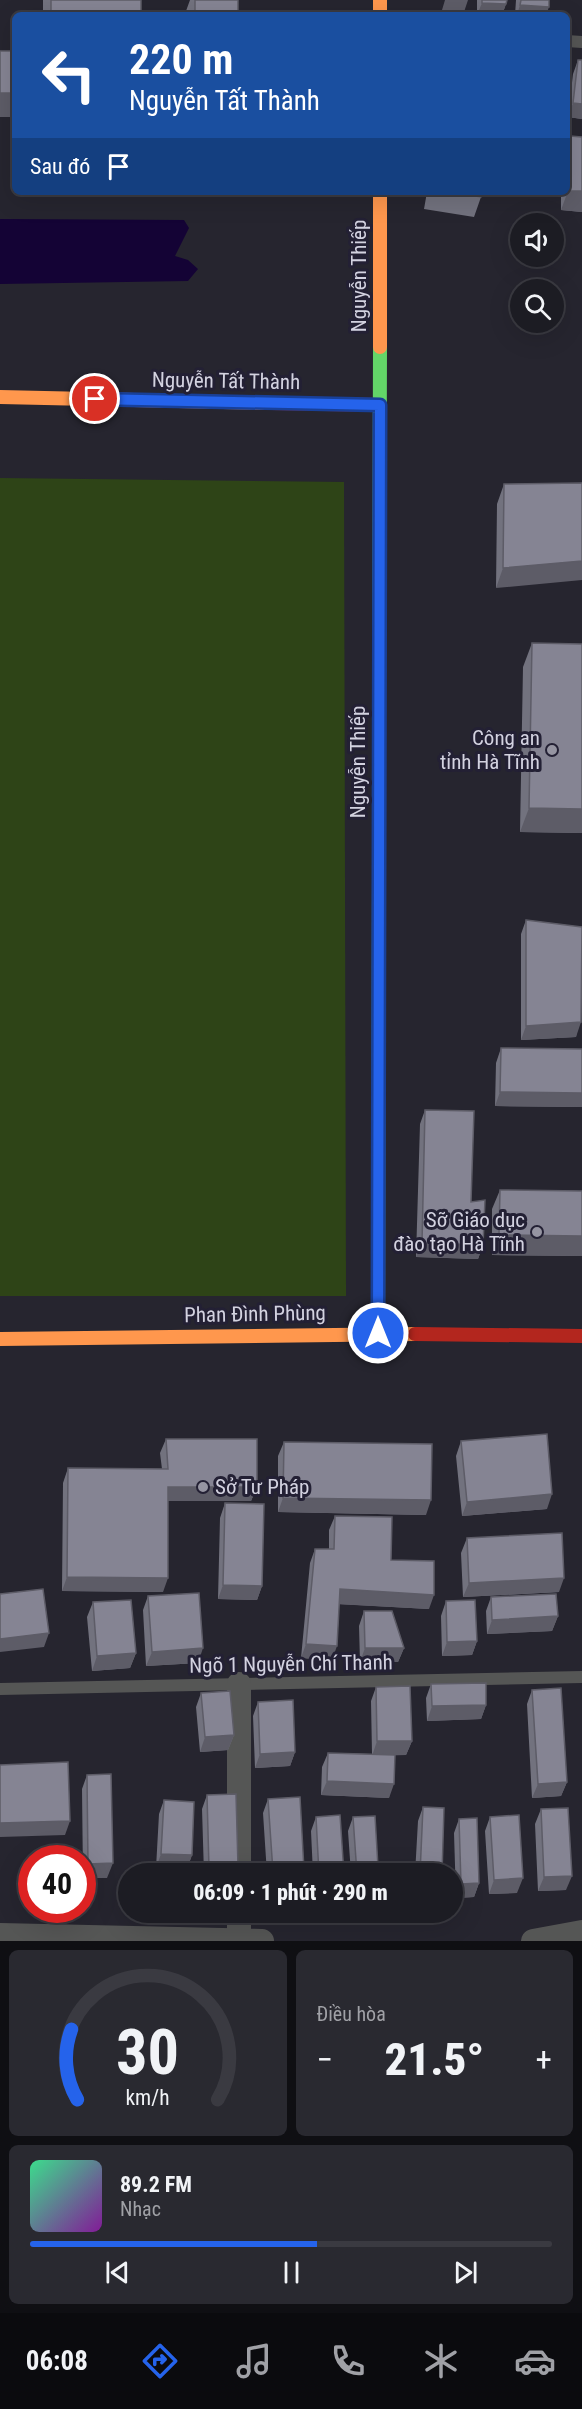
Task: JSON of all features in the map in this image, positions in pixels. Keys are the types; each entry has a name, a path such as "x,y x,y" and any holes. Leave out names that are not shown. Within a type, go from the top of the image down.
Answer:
{"street":[{"name":"Nguyễn Thiếp","path":"378,1333 380,195"},
{"name":"Nguyễn Tất Thành","path":"0,397 380,405"},
{"name":"Phan Đình Phùng","path":"0,1339 378,1333 582,1336"},
{"path":"239,1684 239,1863"},
{"path":"238,1940 239,1923"},
{"path":"533,1941 582,1932"},
{"path":"0,1935 262,1941"}],"lane":[{"name":"Ngõ 1 Nguyễn Chí Thanh","path":"0,1689 582,1677"}],"green space":[{"path":"0,478 344,482 346,1296 0,1296"}],"shaded area":[{"path":"0,219 184,220 189,228 175,256 188,260 198,269 188,281 0,284"}],"building":[{"path":"51,0 141,0 141,12 51,12"},
{"path":"195,0 238,0 238,12 195,12"},
{"path":"482,0 507,0 506,4 482,3"},
{"path":"521,0 549,0 549,7 520,5"},
{"path":"0,51 12,51 12,93 0,93"},
{"path":"578,60 582,60 582,104 573,103"},
{"path":"570,136 582,137 582,191 570,191"},
{"path":"582,483 582,561 503,568 504,484"},
{"name":"Công an tỉnh Hà Tĩnh","path":"532,643 582,644 582,809 529,808"},
{"path":"526,920 582,927 581,1022 526,1026"},
{"path":"501,1048 582,1049 582,1093 500,1092"},
{"path":"425,1110 474,1111 471,1202 485,1200 483,1245 422,1243"},
{"path":"500,1190 582,1191 582,1236 499,1235"},
{"path":"547,1434 552,1494 467,1502 461,1441"},
{"path":"166,1439 257,1439 257,1487 168,1487 168,1578 67,1577 68,1468 168,1469"},
{"path":"284,1442 432,1444 431,1500 283,1498"},
{"path":"225,1503 264,1504 262,1586 223,1585"},
{"path":"335,1516 392,1517 391,1560 434,1561 434,1595 340,1589 337,1646 306,1644 315,1549 334,1549"},
{"path":"562,1533 564,1578 469,1583 467,1538"},
{"path":"43,1589 49,1633 0,1639 0,1594"},
{"path":"199,1593 203,1648 152,1652 148,1596"},
{"path":"556,1594 558,1616 492,1620 491,1597"},
{"path":"131,1600 136,1653 97,1656 93,1602"},
{"path":"475,1600 477,1641 447,1642 446,1601"},
{"path":"364,1611 392,1611 404,1648 365,1648"},
{"path":"486,1683 486,1705 432,1706 431,1684"},
{"path":"410,1686 412,1741 377,1741 376,1687"},
{"path":"561,1688 567,1782 538,1784 532,1690"},
{"path":"230,1691 234,1735 205,1737 201,1693"},
{"path":"293,1700 295,1752 260,1754 258,1702"},
{"path":"328,1753 395,1755 394,1784 327,1781"},
{"path":"68,1762 70,1821 0,1823 0,1765"},
{"path":"111,1774 113,1863 96,1864 96,1845 88,1845 87,1775"},
{"path":"236,1794 238,1863 209,1863 207,1795"},
{"path":"300,1797 304,1863 272,1863 268,1799"},
{"path":"164,1800 194,1802 192,1855 161,1854"},
{"path":"423,1807 444,1808 442,1863 420,1863"},
{"path":"568,1808 572,1876 544,1877 541,1809"},
{"path":"340,1815 343,1863 318,1863 316,1817"},
{"path":"519,1815 523,1878 494,1880 490,1817"},
{"path":"375,1816 378,1863 356,1863 353,1817"},
{"path":"477,1818 479,1883 463,1884 459,1819"}],"traffic: fast":[{"path":"379,682 380,347"},
{"path":"378,1333 379,875"}],"traffic: slow":[{"path":"380,0 380,12"},
{"path":"380,195 380,347"},
{"path":"0,397 271,403"},
{"path":"0,1339 415,1334"}],"traffic: jam":[{"path":"271,403 379,405"},
{"path":"379,682 379,875"},
{"path":"415,1334 582,1336"}],"place":[{"name":"Công an tỉnh Hà Tĩnh","path":"552,750"},
{"name":"Sỡ Giáo dục đào tạo Hà Tĩnh","path":"537,1232"},
{"name":"Sở Tư Pháp","path":"203,1487"}],"route":[{"path":"95,399 380,405 378,1333"}]}
